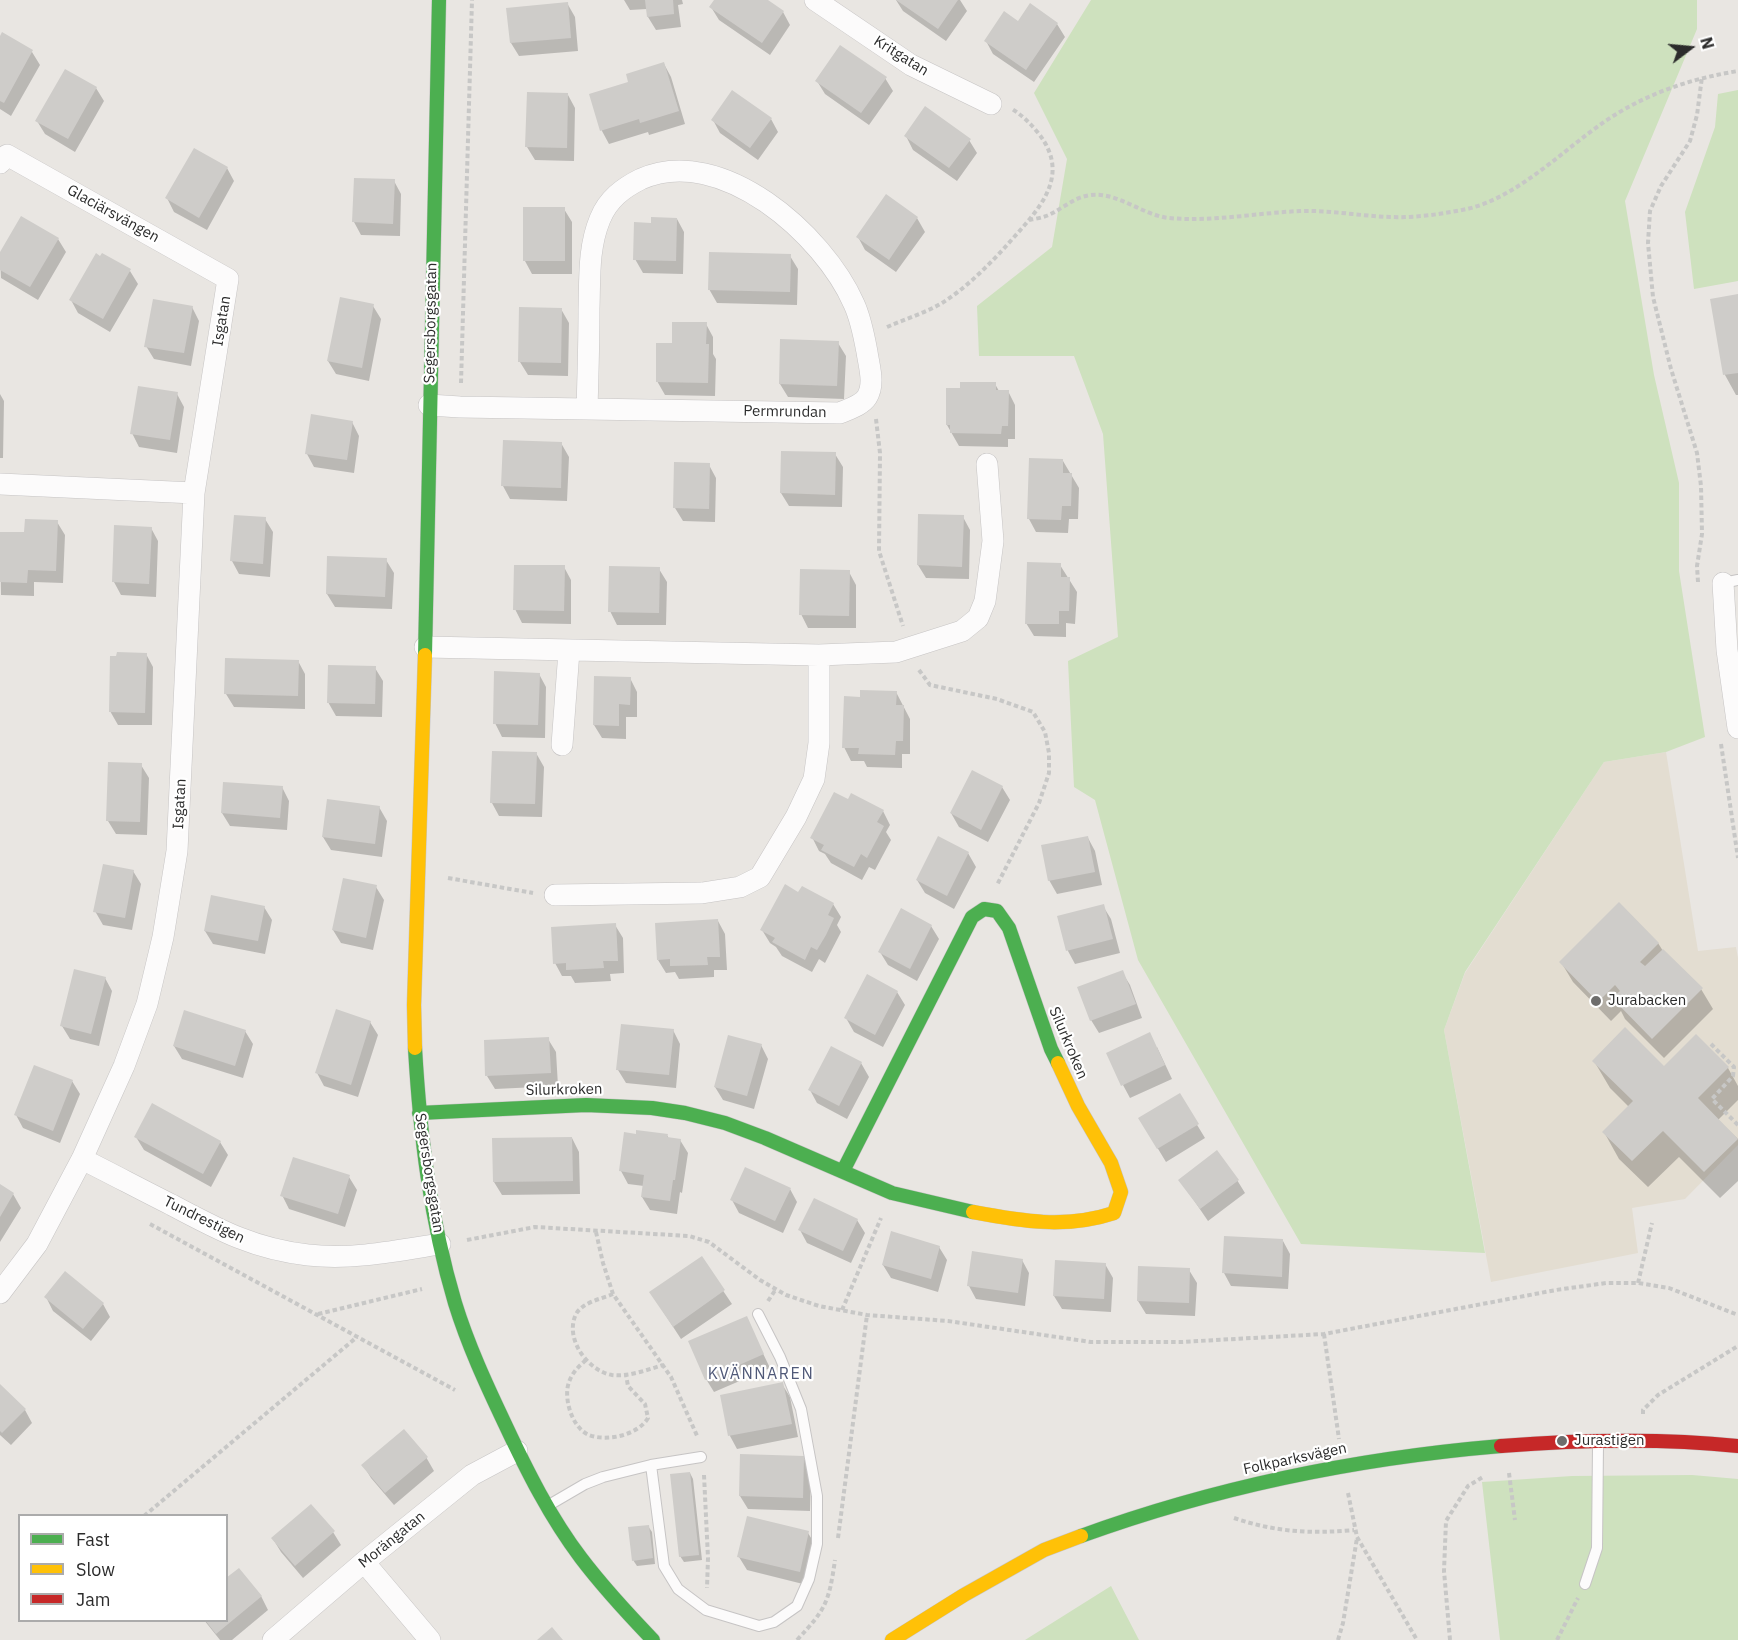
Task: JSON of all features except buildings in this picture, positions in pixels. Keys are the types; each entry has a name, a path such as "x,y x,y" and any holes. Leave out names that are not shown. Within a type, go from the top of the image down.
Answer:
{"street":[{"name":"Segersborgsgatan","path":"439,0 425,647 414,1005 419,1113 428,1181 440,1244 469,1344 517,1451 546,1506 581,1559 622,1608 653,1640"},
{"name":"Kritgatan","path":"815,0 911,65 991,104"},
{"name":"Glaciärsvängen","path":"0,163 7,155 228,279"},
{"path":"587,409 591,248 600,218 609,202 626,186 666,171 698,172 744,189 800,229 836,272 855,304 865,337 872,381 867,397"},
{"name":"Isgatan","path":"0,1293 37,1244 82,1158 124,1066 147,1004 163,937 177,851 194,493 228,279"},
{"name":"Permrundan","path":"429,405 840,413 853,408 867,397"},
{"path":"425,647 819,655 896,652 962,632 978,618 985,601 993,541 987,464"},
{"path":"0,484 194,493"},
{"path":"1730,582 1727,650 1738,728"},
{"path":"562,745 568,651"},
{"path":"555,895 702,893 740,887 760,877 796,818 814,779 819,743 819,655"},
{"path":"843,1171 972,917 984,909"},
{"name":"Silurkroken","path":"419,1113 580,1104 638,1107 687,1114 735,1127 892,1193 1011,1220 1064,1225 1096,1221 1114,1213 1121,1192 1111,1163 1078,1106 1051,1049 1009,928 997,911 984,909"},
{"name":"Tundrestigen","path":"82,1158 231,1236 285,1251 310,1255 342,1256 375,1254 440,1244"},
{"name":"Folkparksvägen","path":"892,1640 964,1595 1044,1550 1126,1520 1223,1491 1359,1463 1467,1449 1598,1440 1699,1442 1738,1446"},
{"name":"Morängatan","path":"273,1640 364,1562 472,1475 517,1451"},
{"path":"364,1562 430,1640"}],"lane":[{"path":"651,1465 664,1566 678,1589 706,1610 759,1626 774,1622 797,1606 809,1579 817,1544 817,1496 801,1409 780,1357 758,1314"},
{"path":"1585,1584 1597,1548 1598,1440"},
{"path":"546,1506 585,1484 603,1477 651,1465 701,1457"}],"path":[{"path":"460,407 472,0"},
{"path":"1029,220 1047,216 1077,198 1093,195 1107,196 1167,218 1217,218 1302,211 1392,218 1431,216 1470,208 1530,178 1604,122 1635,103 1668,88 1702,77 1738,71"},
{"path":"1698,589 1697,566 1702,534 1701,486 1697,453 1671,369 1653,297 1648,243 1650,212 1661,186 1690,141 1697,115 1702,77"},
{"path":"865,337 941,303 962,288 990,263 1044,201 1052,180 1053,165 1045,142 1029,122 1014,109 991,104"},
{"path":"867,397 874,410 879,429 879,551 910,648 922,676 930,685 997,699 1033,712 1045,732 1049,753 1049,773 1039,803 984,909"},
{"path":"1720,741 1738,858"},
{"path":"448,867 448,878 518,891 555,895"},
{"path":"1711,1044 1734,1067 1733,1076 1712,1099 1738,1125"},
{"path":"842,1310 892,1193"},
{"path":"142,1220 455,1390"},
{"path":"1638,1283 1652,1223"},
{"path":"466,1240 535,1227 689,1236 709,1242 760,1280 786,1295 819,1306 867,1315 948,1321 1090,1342 1181,1342 1324,1334 1556,1290 1606,1283 1638,1283 1669,1288 1738,1315"},
{"path":"464,1230 469,1249"},
{"path":"596,1232 613,1294 671,1377 698,1435 706,1488 708,1558 706,1610"},
{"path":"317,1315 450,1282"},
{"path":"613,1294 588,1304 576,1314 574,1336 586,1360 591,1366 604,1373 626,1375 663,1365"},
{"path":"837,1540 867,1315"},
{"path":"1324,1334 1340,1445"},
{"path":"145,1514 357,1337"},
{"path":"1642,1410 1658,1395 1738,1346"},
{"path":"586,1360 575,1370 568,1382 567,1394 568,1406 575,1420 588,1434 615,1437 644,1424 648,1418 645,1404 628,1386 626,1375"},
{"path":"1500,1473 1509,1472 1515,1520"},
{"path":"1450,1640 1444,1571 1446,1521 1468,1486 1483,1477 1492,1475"},
{"path":"1346,1484 1357,1537 1416,1640"},
{"path":"1234,1518 1287,1531 1317,1533 1354,1530"},
{"path":"1338,1640 1343,1623 1357,1537"},
{"path":"797,1640 817,1618 828,1601 836,1551"},
{"path":"1557,1640 1585,1584"}],"shaded area":[{"name":"Jurabacken","path":"1666,752 1698,951 1736,947 1738,958 1738,1145 1685,1199 1632,1208 1638,1253 1491,1282 1444,1030 1465,973 1604,762"}],"green space":[{"path":"1091,0 1697,0 1697,29 1625,201 1654,375 1679,483 1679,571 1705,737 1666,752 1604,762 1465,972 1444,1030 1485,1253 1301,1244 1138,960 1095,800 1074,787 1068,661 1118,637 1103,434 1074,356 979,356 977,306 1052,247 1067,159 1034,93"},
{"path":"1738,90 1738,281 1694,289 1685,212 1715,127 1718,94"},
{"path":"1692,1475 1738,1479 1738,1640 1500,1640 1482,1482 1572,1476"},
{"path":"1111,1586 1139,1640 1025,1640"}],"traffic: fast":[{"path":"425,655 439,0"},
{"path":"843,1171 972,917 984,909 997,911 1009,928 1051,1049 1058,1063"},
{"path":"415,1048 423,1144 439,1240 455,1303 472,1349 522,1459 559,1526 598,1579 653,1640"},
{"path":"419,1113 586,1105 652,1108 685,1113 725,1123 765,1138 892,1193 973,1212"},
{"path":"1081,1536 1183,1503 1288,1477 1394,1458 1501,1446"}],"traffic: slow":[{"path":"415,1048 414,1005 425,655"},
{"path":"973,1212 1044,1222 1078,1221 1114,1213 1121,1192 1111,1163 1078,1106 1058,1063"},
{"path":"892,1640 964,1595 1044,1550 1081,1536"}],"traffic: jam":[{"path":"1501,1446 1619,1441 1738,1446"}],"place":[{"name":"Jurabacken","path":"1596,1001"},
{"name":"Jurastigen","path":"1562,1441"}],"district":[{"name":"KVÄNNAREN","path":"761,1374"}]}
